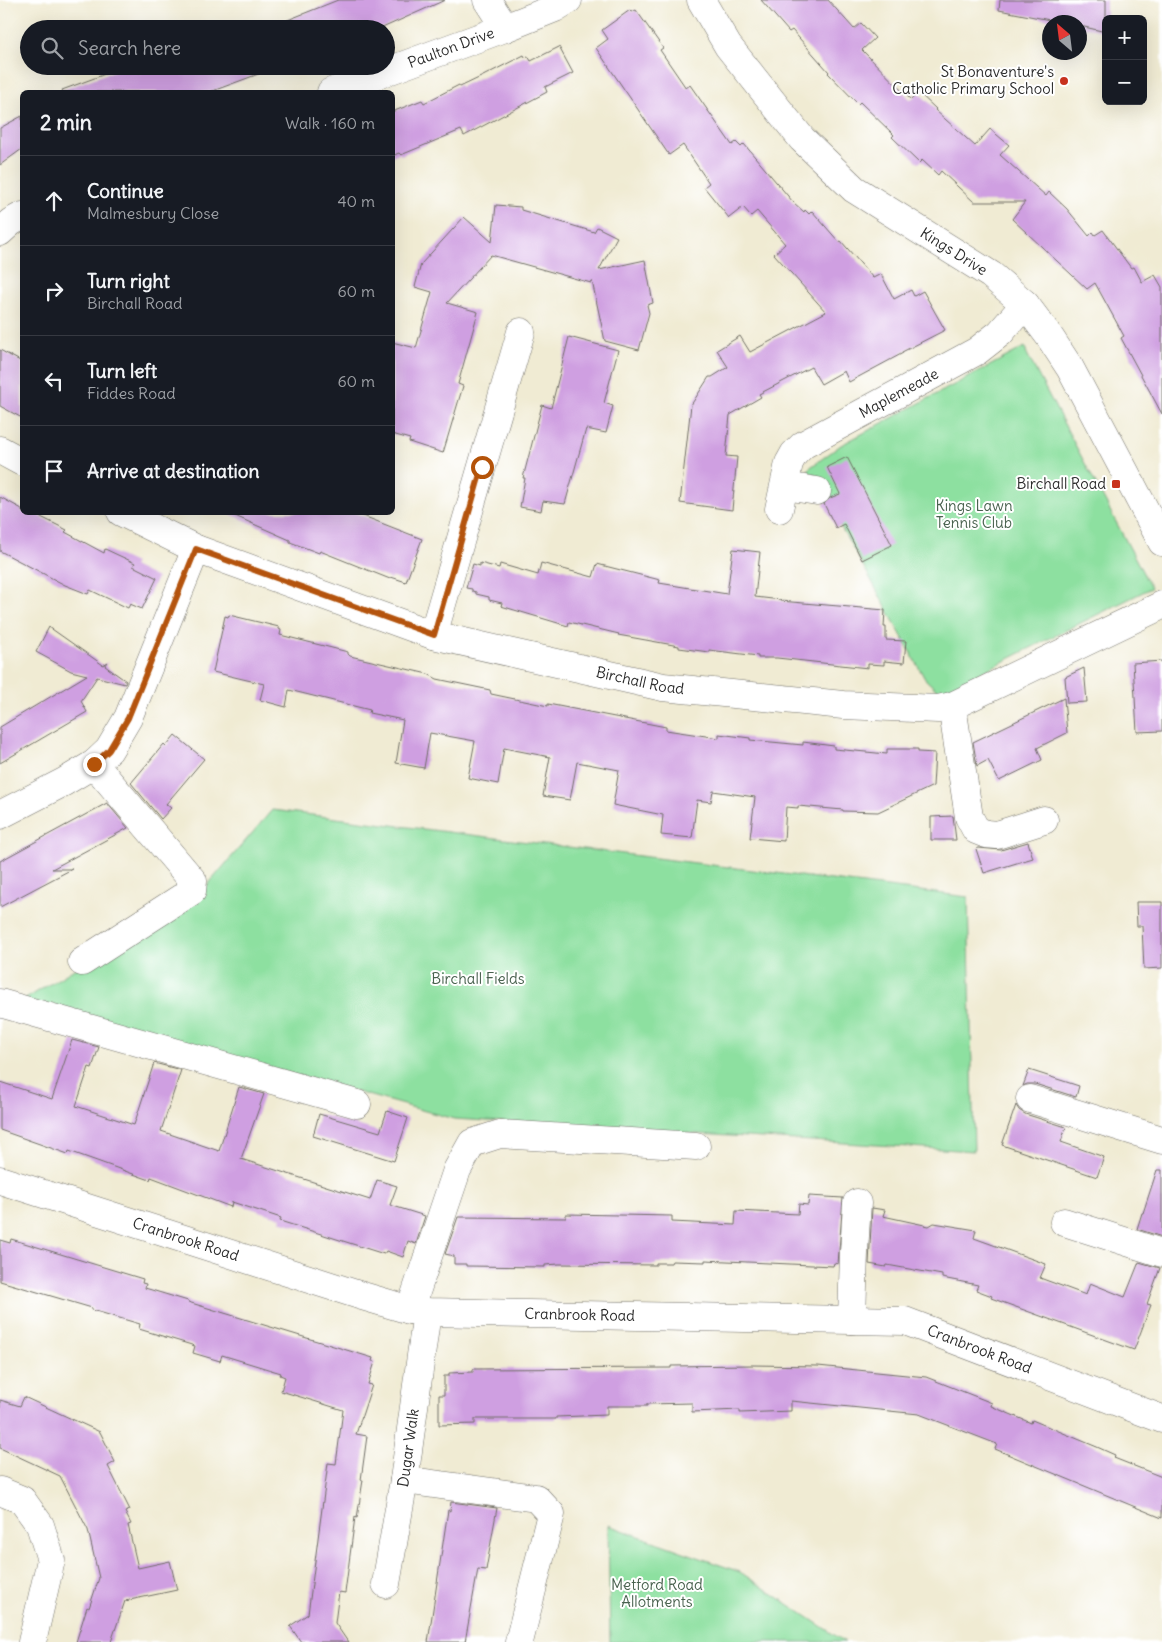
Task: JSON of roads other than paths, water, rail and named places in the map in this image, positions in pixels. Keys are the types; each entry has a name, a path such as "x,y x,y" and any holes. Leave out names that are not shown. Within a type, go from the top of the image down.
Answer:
{"street":[{"path":"487,0 505,28"},
{"name":"Paulton Drive","path":"395,68 505,28 555,8 568,0"},
{"name":"Kings Drive","path":"701,0 728,46 802,139 854,189 992,274 1024,304 1049,336 1070,368 1162,542"},
{"name":"Paulton Drive","path":"336,90 377,75"},
{"path":"0,232 10,222 20,217"},
{"name":"Maplemeade","path":"816,491 782,498 789,463 794,454 803,445 977,351 1000,333 1024,304"},
{"path":"434,635 521,332"},
{"path":"0,450 20,461"},
{"name":"Birchall Road","path":"127,515 196,549 434,635 663,687 843,705 938,709 952,706 1162,605"},
{"path":"0,815 64,782 94,764 109,750 128,718 196,549"},
{"path":"952,706 970,817 976,830 986,834 997,835 1044,820"},
{"path":"82,962 192,890 193,881 94,764"},
{"path":"0,1003 357,1104"},
{"path":"1030,1099 1162,1140"},
{"path":"1080,1100 1162,1124"},
{"name":"Dugar Walk","path":"386,1584 404,1480 418,1311 457,1170 472,1143 500,1134 696,1146"},
{"name":"Cranbrook Road","path":"0,1180 340,1289 418,1311 905,1321 1160,1414"},
{"path":"852,1320 857,1202"},
{"path":"1064,1222 1162,1254"},
{"path":"404,1480 536,1498 550,1514 519,1642"},
{"path":"0,1491 22,1500 40,1525 51,1560 32,1642"}],"place":[{"name":"St Bonaventure's Catholic Primary School","path":"1064,81"},
{"name":"Birchall Road","path":"1116,484"}],"park label":[{"name":"Kings Lawn Tennis Club","path":"974,514"},
{"name":"Birchall Fields","path":"478,979"},
{"name":"Metford Road Allotments","path":"657,1594"}]}
